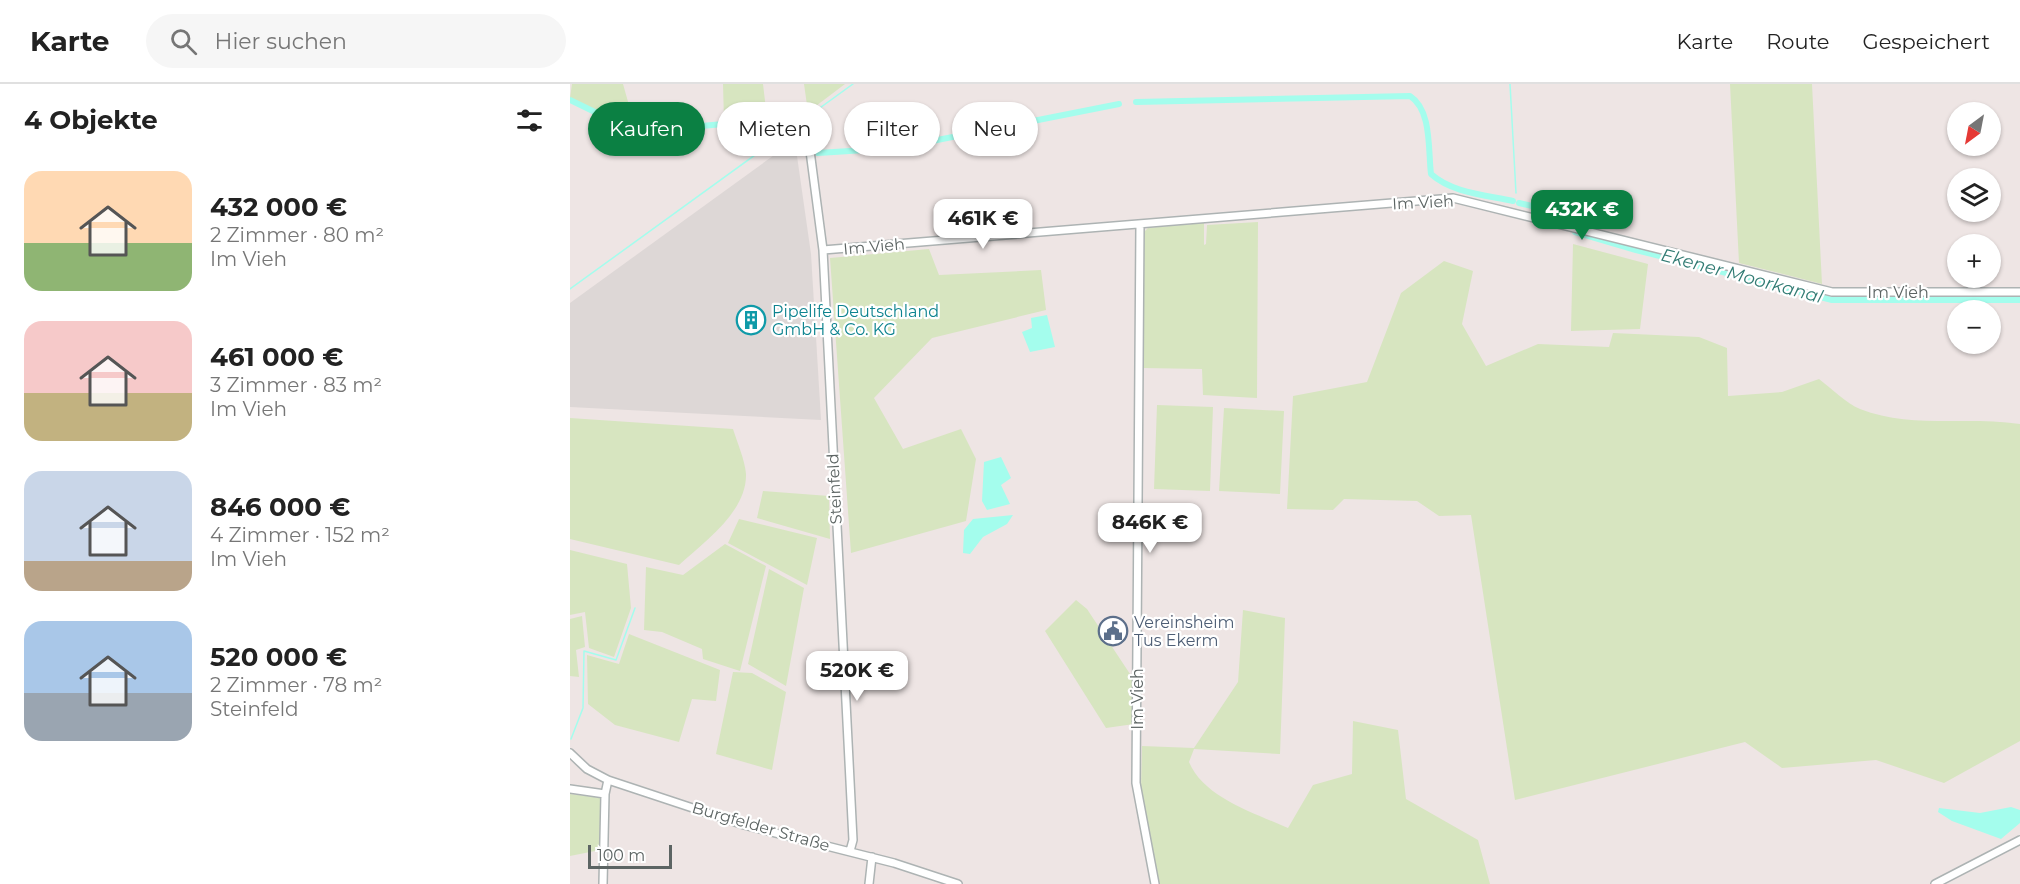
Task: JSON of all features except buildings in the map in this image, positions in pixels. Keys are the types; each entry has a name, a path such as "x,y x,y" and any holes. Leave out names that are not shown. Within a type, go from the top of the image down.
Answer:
{"street":[{"name":"Steinfeld","path":"811,156 823,250 853,840 850,851"},
{"name":"Im Vieh","path":"823,250 1453,198 1832,292 2020,292"},
{"name":"Im Vieh","path":"1140,224 1136,783 1155,884"},
{"name":"Burgfelder Straße","path":"570,753 587,769 608,780 744,825 872,857 958,884"},
{"path":"603,884 605,794 608,780"},
{"path":"570,789 605,794"},
{"path":"1935,884 2020,840"},
{"path":"869,884 872,857"}],"shaded area":[{"path":"572,84 623,84 628,102 588,102 588,107 570,98"},
{"path":"723,84 763,84 765,102 723,102"},
{"path":"804,84 845,84 821,102 807,102"},
{"path":"1730,84 1812,84 1822,284 1739,263"},
{"path":"773,156 797,156 811,254 821,420 570,407 570,303"},
{"path":"1258,222 1257,398 1203,395 1202,369 1143,368 1144,232 1148,228 1204,223 1204,245 1206,244 1207,225"},
{"path":"1573,244 1648,264 1640,329 1571,331"},
{"path":"929,249 939,275 1041,270 1046,310 932,338 874,398 903,449 961,429 976,459 966,521 851,553 830,258"},
{"path":"1444,261 1473,271 1462,324 1486,366 1538,344 1609,347 1613,333 1699,337 1727,348 1728,396 1782,392 1819,379 1844,400 1860,409 1879,415 1899,419 2020,424 2020,741 1944,783 1876,760 1782,768 1745,742 1515,800 1471,515 1439,516 1417,501 1344,499 1333,510 1287,509 1293,396 1367,382 1401,293"},
{"path":"1047,315 1055,347 1030,352 1022,332 1032,328 1031,318"},
{"path":"1157,405 1213,407 1210,491 1154,489"},
{"path":"1224,408 1284,411 1280,494 1219,491"},
{"path":"570,418 733,429 743,457 746,474 739,501 722,525 679,565 570,539"},
{"path":"1001,457 1011,478 1001,485 1010,504 987,510 982,501 984,462"},
{"path":"763,491 829,496 830,539 757,518"},
{"path":"1013,515 1007,524 983,537 970,554 963,553 964,530 973,519"},
{"path":"739,519 817,538 807,585 728,543"},
{"path":"725,544 766,566 740,671 703,659 702,649 662,632 644,630 646,567 683,575"},
{"path":"570,550 627,564 631,608 614,657 589,648 585,612 570,615"},
{"path":"769,569 804,588 786,686 748,664"},
{"path":"1076,600 1087,609 1134,680 1134,724 1106,728 1045,631"},
{"path":"1243,610 1285,618 1280,754 1194,749 1189,762 1196,775 1218,795 1288,828 1313,785 1352,774 1353,721 1398,730 1406,799 1478,840 1490,884 1159,884 1141,788 1142,746 1194,748 1238,682"},
{"path":"582,616 585,647 576,650 579,677 570,676 570,619"},
{"path":"629,634 720,670 716,701 692,699 679,742 615,725 588,704 587,655 619,664"},
{"path":"733,672 752,673 786,692 772,770 716,754"},
{"path":"570,794 602,798 600,850 570,856"},
{"path":"2011,807 2020,810 2020,823 2001,839 1952,821 1938,812 1939,808 1980,813"}],"waterway":[{"path":"570,289 853,84"},
{"path":"1510,84 1516,193"},
{"name":"Ekener Moorkanal","path":"1136,102 1410,96 1417,102 1426,121 1431,174 1459,189 1513,201"},
{"name":"Ekener Moorkanal","path":"570,100 636,132 717,125"},
{"name":"Ekener Moorkanal","path":"832,152 897,148 1119,104"},
{"name":"Ekener Moorkanal","path":"1519,203 1566,214 1570,220"},
{"name":"Ekener Moorkanal","path":"1575,232 1832,300 2020,300"},
{"path":"571,739 583,708 584,651 616,660 635,608"}],"place":[{"name":"Pipelife Deutschland GmbH & Co. KG","path":"751,320"},
{"name":"Vereinsheim Tus Ekerm","path":"1113,631"}]}
